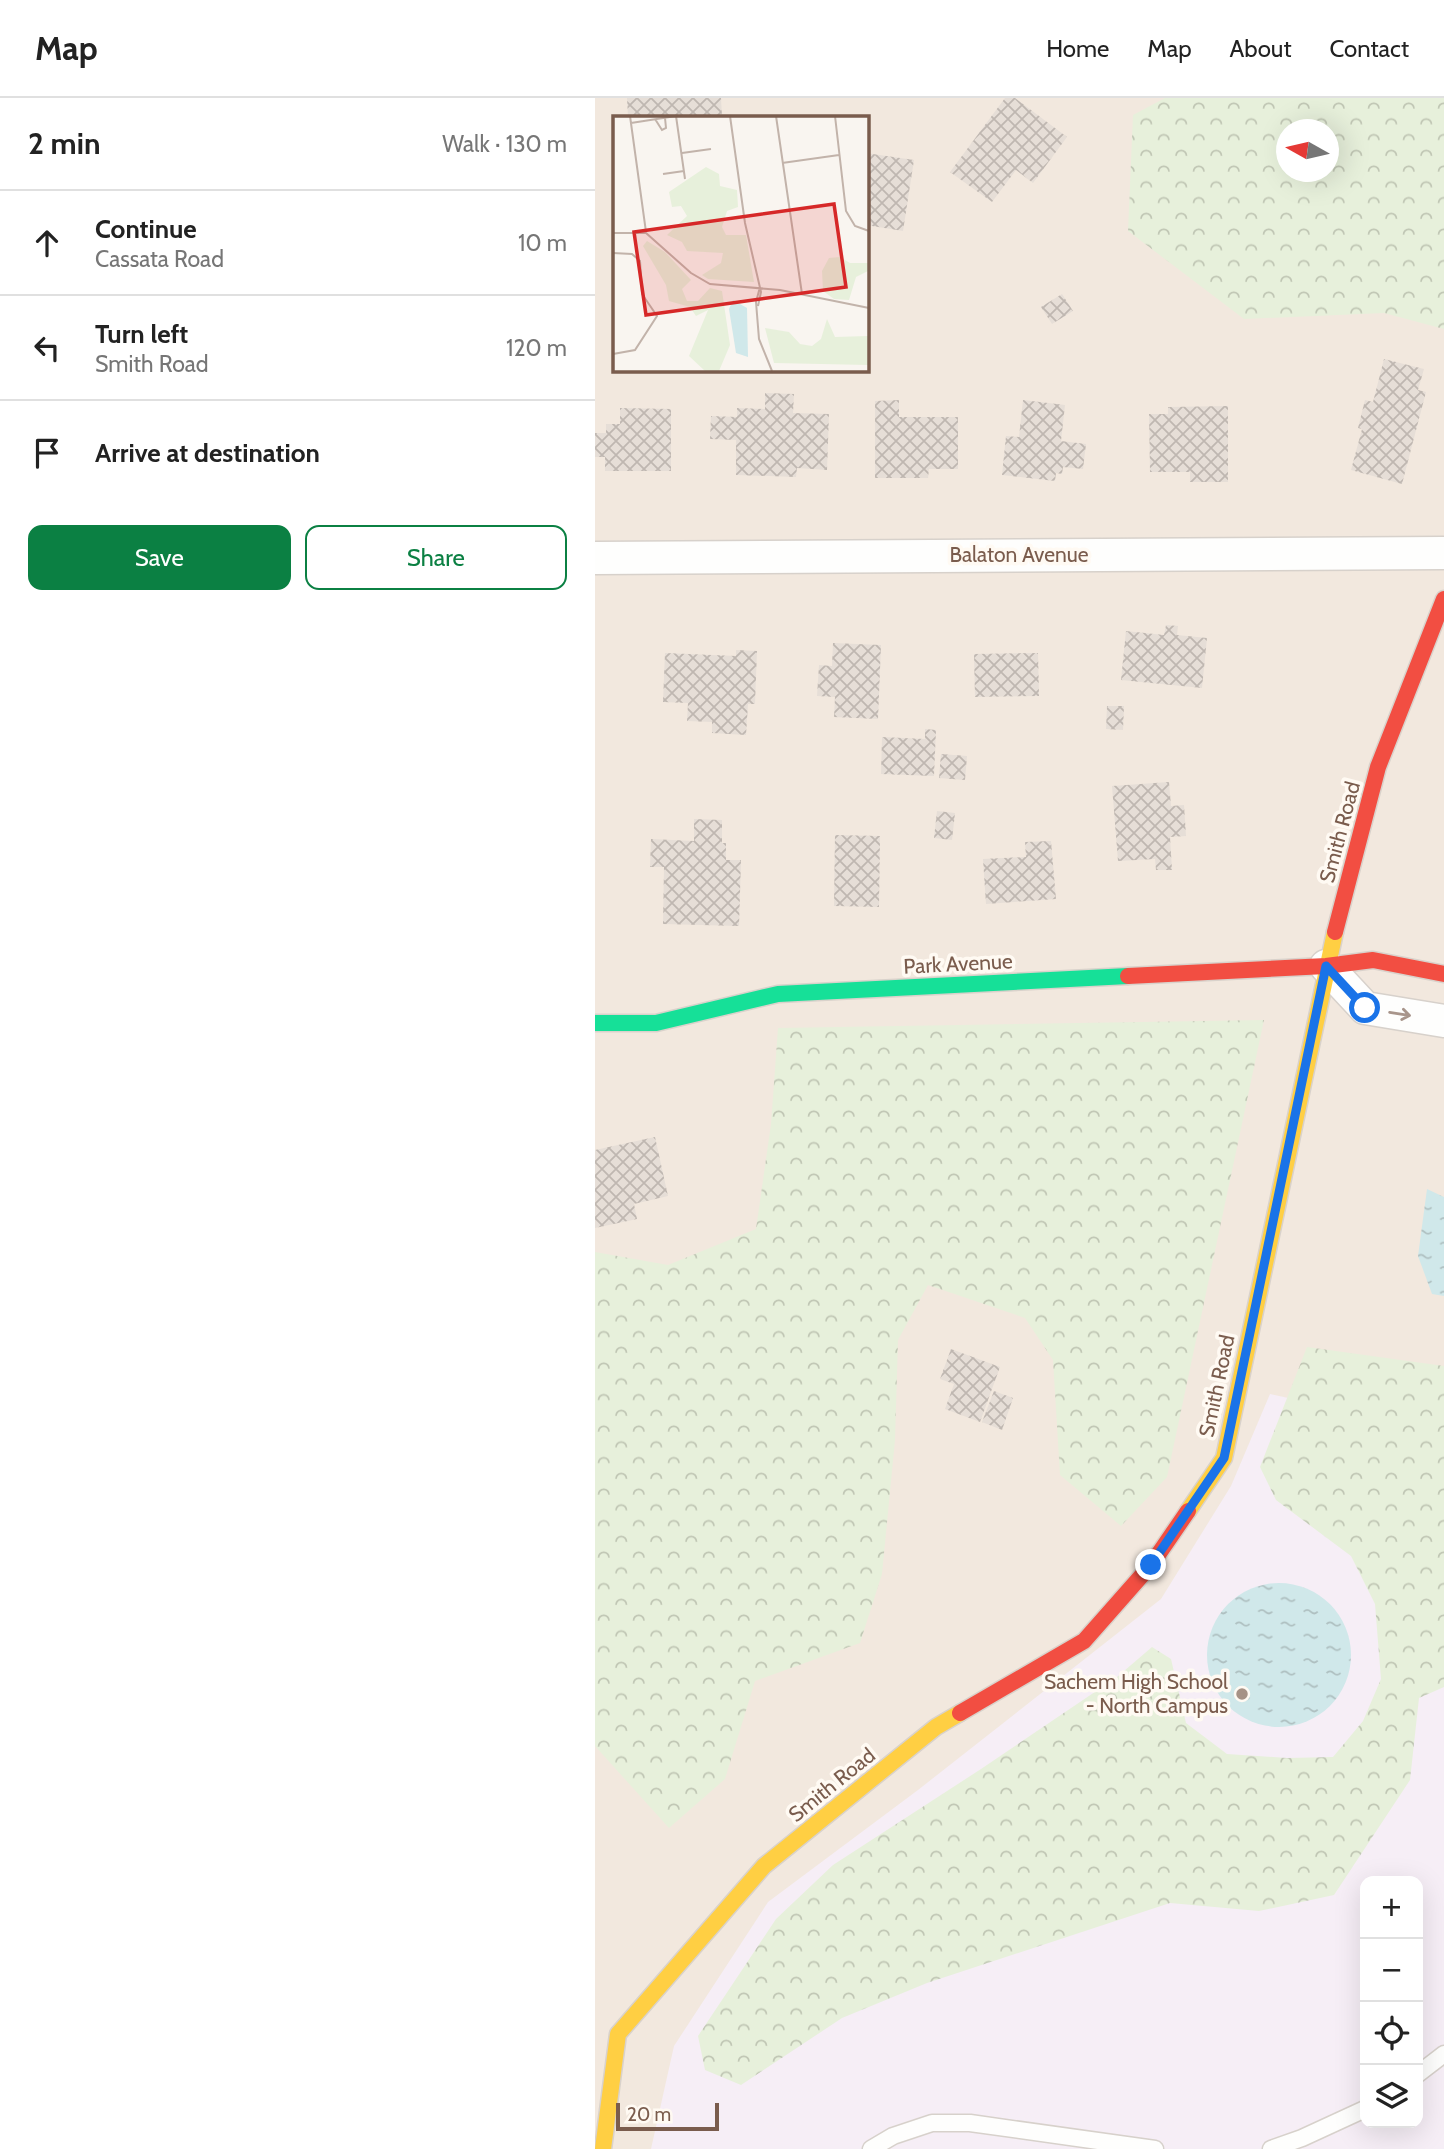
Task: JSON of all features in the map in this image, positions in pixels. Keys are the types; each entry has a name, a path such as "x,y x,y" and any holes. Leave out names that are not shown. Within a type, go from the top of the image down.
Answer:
{"street":[{"name":"Balaton Avenue","path":"595,558 1444,553"},
{"name":"Smith Road","path":"603,2149 607,2034 764,1866 936,1727 1084,1641 1151,1565 1224,1458 1326,966 1378,767 1444,598"},
{"name":"Park Avenue","path":"595,1023 656,1023 778,994 1326,966 1373,960 1444,974"},
{"path":"1326,966 1365,1008 1444,1021"}],"lane":[{"path":"1423,2070 1444,2054"},
{"path":"1271,2149 1360,2111"},
{"path":"871,2149 894,2136 932,2123 970,2123 1155,2149"}],"shaded area":[{"path":"595,98 1444,98 1444,2149 595,2149"},
{"name":"Sachem High School - North Campus","path":"1270,1394 1444,1432 1444,2149 651,2149 674,2046 768,1902 918,1790 1161,1599 1231,1486"}],"green space":[{"path":"1165,98 1444,98 1444,329 1384,313 1244,319 1128,231 1133,115"},
{"path":"1264,1020 1167,1477 1121,1526 1060,1475 1053,1360 1025,1318 928,1285 898,1340 895,1440 882,1574 860,1643 755,1681 725,1779 669,1828 595,1746 595,1252 668,1265 756,1229 771,1124 778,1028"},
{"path":"1307,1347 1444,1366 1444,1687 1419,1698 1410,1780 1334,1895 1259,1911 1170,1903 927,1983 842,2018 741,2085 705,2070 698,2036 776,1919 833,1865 1117,1677 1152,1647 1171,1659 1186,1723 1227,1754 1287,1758 1333,1757 1363,1721 1381,1679 1375,1604 1351,1556 1276,1500 1260,1467"}],"water":[{"path":"1427,1189 1444,1197 1444,1296 1432,1294 1418,1256"},
{"path":"1279,1583 1307,1589 1330,1604 1345,1627 1351,1655 1345,1683 1330,1706 1307,1721 1279,1727 1251,1721 1228,1706 1213,1683 1207,1655 1213,1627 1228,1604 1251,1589"}],"building":[{"path":"627,98 721,98 722,116 628,116"},
{"path":"1005,98 1015,98 1067,137 1033,183 1016,170 992,202 950,172"},
{"path":"868,153 914,160 903,231 868,225"},
{"path":"1062,294 1073,311 1052,324 1041,307"},
{"path":"1384,359 1424,369 1418,390 1426,392 1402,484 1351,470 1362,429 1358,428 1365,400 1373,402"},
{"path":"765,393 794,394 793,413 829,414 827,470 797,468 796,477 736,475 736,440 710,439 711,416 737,417 737,408 765,409"},
{"path":"899,400 899,417 958,417 958,469 929,469 928,478 875,478 875,401"},
{"path":"1023,400 1065,405 1061,441 1086,444 1083,469 1063,467 1062,474 1056,473 1055,481 1002,475 1006,436 1019,437"},
{"path":"1228,406 1228,482 1190,482 1190,472 1150,472 1149,414 1168,414 1168,407"},
{"path":"620,408 671,409 671,471 605,471 605,457 595,457 595,433 606,433 606,424 620,424"},
{"path":"1166,625 1178,626 1177,635 1207,638 1202,688 1121,680 1126,631 1164,635"},
{"path":"833,643 881,645 878,719 834,717 835,697 817,696 819,665 832,666"},
{"path":"736,650 757,651 755,704 748,704 746,735 712,733 712,722 687,721 688,703 663,702 665,653 736,656"},
{"path":"1038,653 1039,696 975,697 974,654"},
{"path":"1107,706 1124,706 1123,730 1106,729"},
{"path":"925,729 936,730 934,776 881,774 882,737 925,739"},
{"path":"941,754 967,756 965,780 939,778"},
{"path":"1169,782 1171,806 1184,805 1186,836 1170,837 1172,870 1156,870 1155,859 1118,861 1112,786"},
{"path":"937,811 955,813 952,840 934,838"},
{"path":"694,819 722,820 722,843 726,843 726,860 741,860 739,926 663,924 664,867 650,867 651,839 694,841"},
{"path":"835,835 880,836 879,907 834,906"},
{"path":"1051,841 1056,899 986,904 983,859 1026,857 1025,842"},
{"path":"655,1137 668,1196 634,1204 637,1219 595,1228 595,1150"},
{"path":"951,1349 1000,1367 980,1422 945,1409 954,1384 940,1379"},
{"path":"994,1391 1013,1398 1002,1430 982,1422"}],"traffic: fast":[{"path":"595,1023 656,1023 778,994 1128,976"}],"traffic: slow":[{"path":"1188,1511 1224,1458 1335,932"},
{"path":"603,2149 618,2034 764,1866 936,1727 960,1713"}],"traffic: jam":[{"path":"1335,932 1378,767 1444,599"},
{"path":"1128,976 1326,966 1373,960 1444,974"},
{"path":"960,1713 1084,1641 1151,1565 1188,1511"}],"place":[{"name":"Sachem High School - North Campus","path":"1242,1694"}],"route":[{"path":"1151,1565 1224,1458 1326,966 1365,1008"}]}
